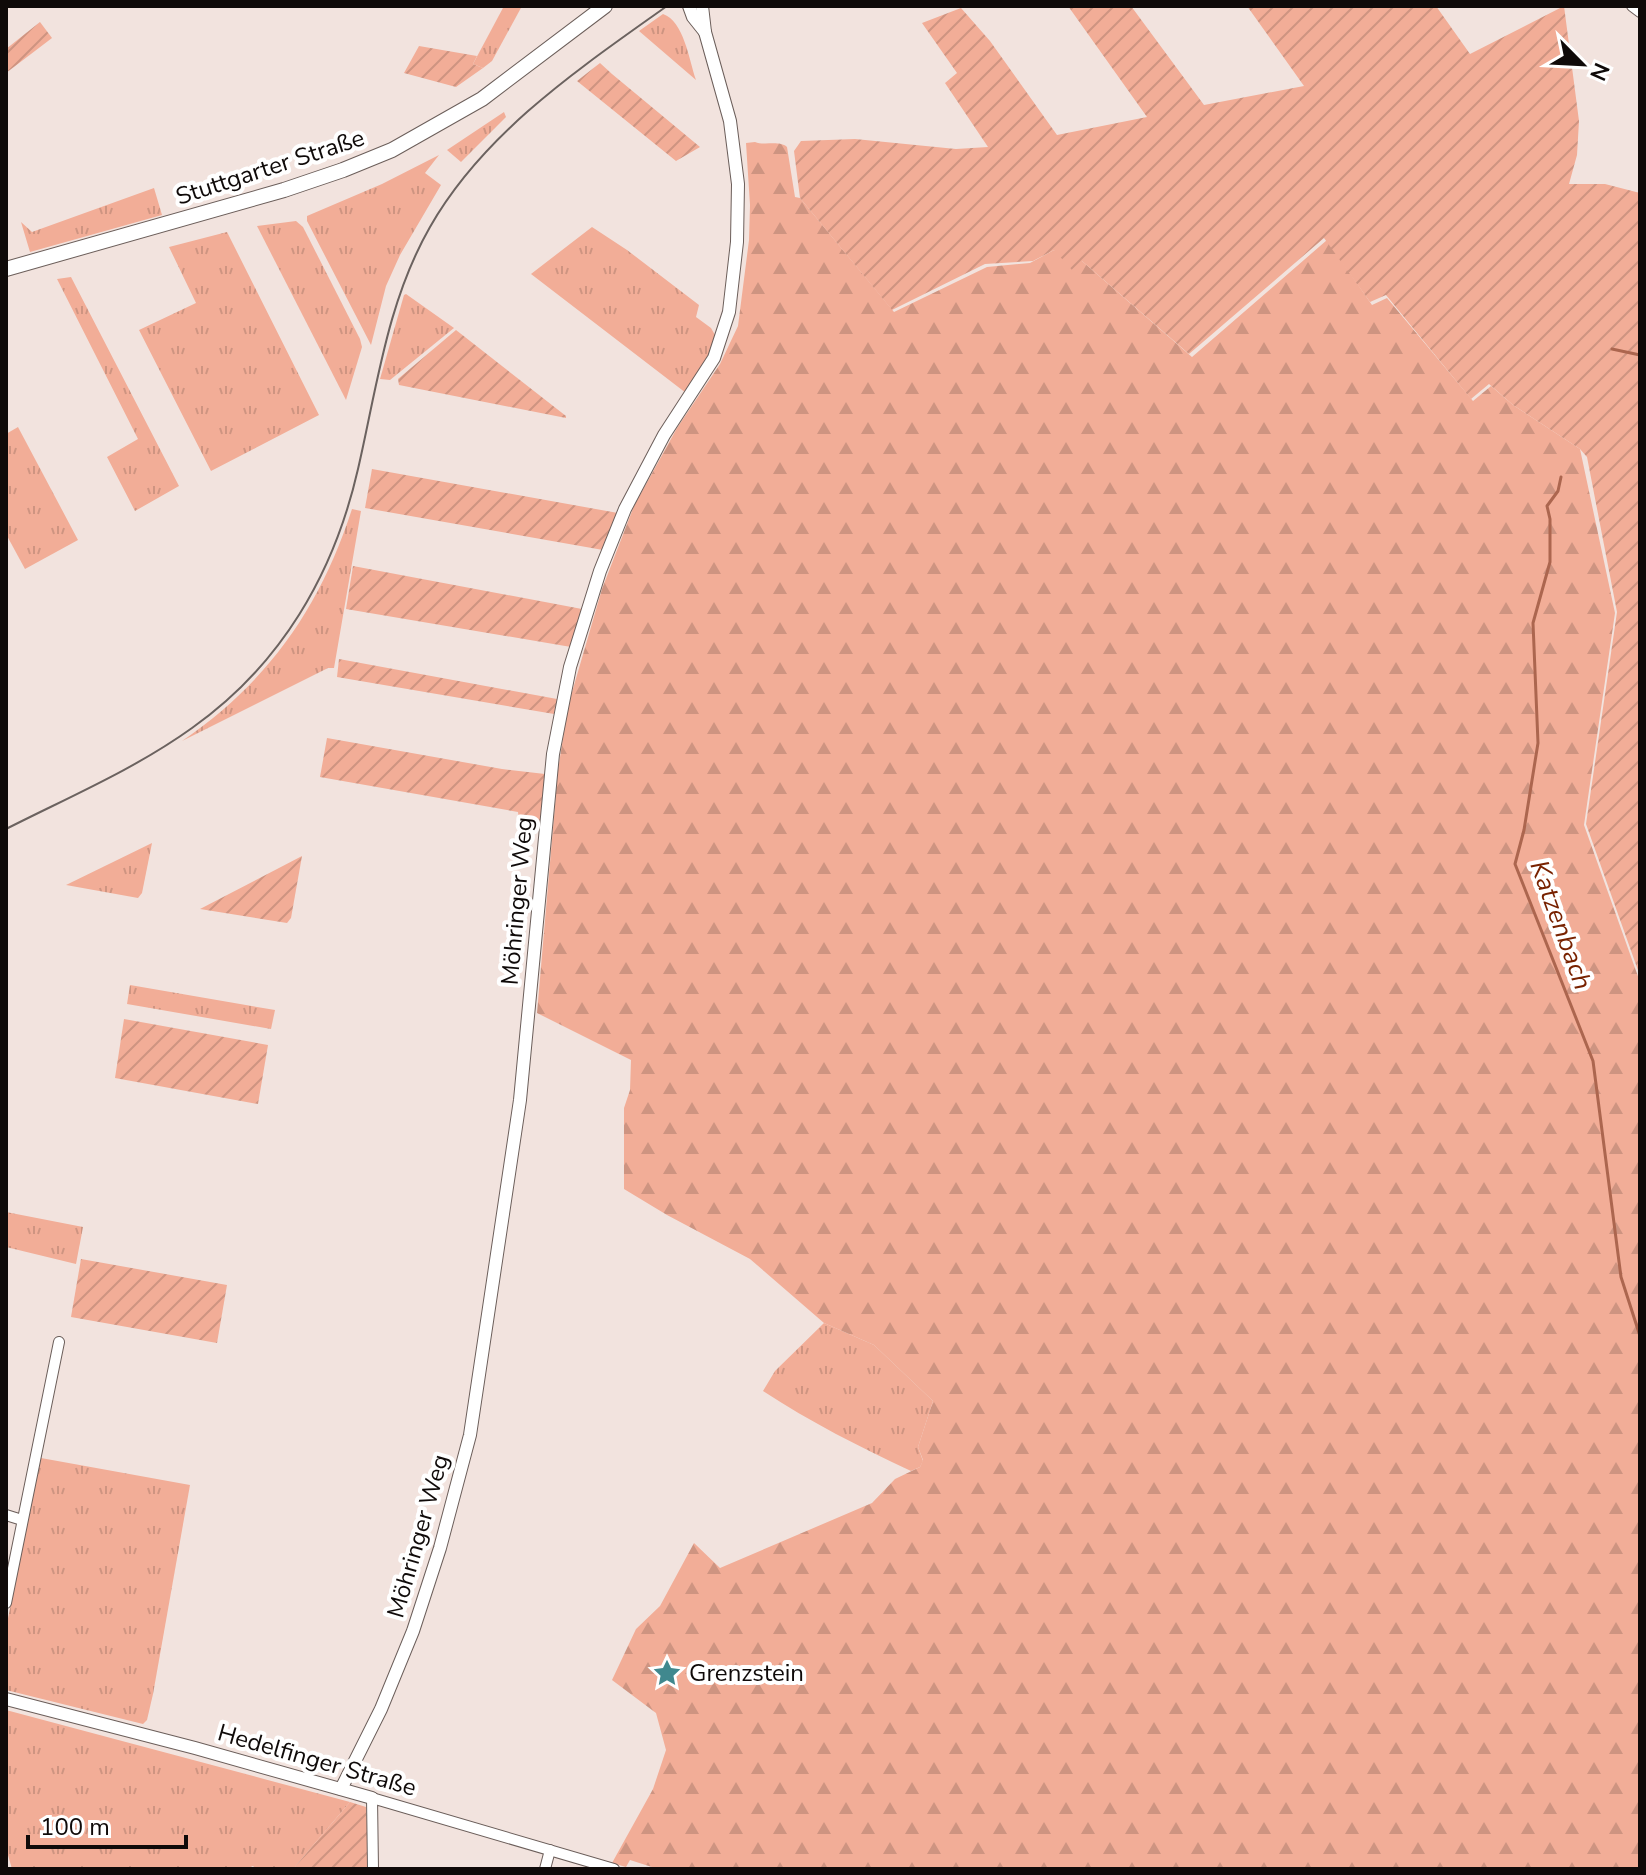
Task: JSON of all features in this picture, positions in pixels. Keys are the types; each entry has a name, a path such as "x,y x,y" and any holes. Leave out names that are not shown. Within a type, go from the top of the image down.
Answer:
{"main road":[{"name":"Stuttgarter Straße","path":"6,269 284,190 392,150 482,99 605,6"}],"street":[{"name":"Möhringer Weg","path":"689,6 705,32"},
{"name":"Möhringer Weg","path":"341,1789 383,1704 413,1631 444,1537 470,1435 520,1100 553,754 570,667 600,571 625,509 664,435 714,358 729,312 737,242 737,172 727,108 705,32 702,6"},
{"path":"1632,6 1640,12"},
{"path":"6,1603 59,1342"},
{"path":"6,1515 22,1520"},
{"name":"Hedelfinger Straße","path":"6,1699 341,1789 614,1869"},
{"path":"372,1798 373,1869"},
{"path":"545,1869 550,1850"}],"green space":[{"path":"504,6 522,6 492,61 483,68 473,64"},
{"path":"1068,6 1131,6 1204,105 1304,86 1247,6 1436,6 1470,54 1564,6 1579,121 1577,155 1569,184 1605,184 1640,193 1640,976 1586,824 1617,612 1587,457 1580,449 1513,405 1489,384 1471,399 1386,295 1370,302 1324,238 1189,354 1082,261 1072,270 1054,250 1033,261 985,264 892,310 800,198 794,151 801,141 855,139 956,149 988,147 945,83 957,73 922,23 961,8 990,41 1057,135 1147,117"},
{"path":"663,14 676,24 681,33 696,80 639,31"},
{"path":"40,22 52,38 6,73 6,49"},
{"path":"419,46 477,56 473,64 483,68 456,87 404,73"},
{"path":"600,63 700,147 676,161 577,81"},
{"path":"504,112 506,117 461,162 447,150"},
{"path":"746,143 787,147 795,197 800,198 894,312 987,267 1030,263 1054,250 1082,261 1192,357 1327,240 1372,305 1387,298 1473,401 1491,386 1513,405 1580,449 1615,613 1584,825 1640,982 1640,1869 658,1869 630,1860 626,1867 612,1863 653,1789 666,1750 656,1713 612,1680 636,1629 660,1606 694,1543 720,1568 872,1503 895,1479 920,1467 923,1460 918,1447 933,1401 874,1345 824,1323 750,1259 624,1189 624,1108 630,1090 631,1060 537,1013 558,770 568,706 602,589 634,506 677,428 720,364 738,326 749,240"},
{"path":"439,155 425,173 441,185 400,255 386,286 371,345 307,216 382,184"},
{"path":"154,188 162,215 30,252 21,222 32,232"},
{"path":"296,221 303,227 360,339 362,347 346,400 257,226"},
{"path":"592,227 699,305 696,317 715,335 708,358 686,393 531,274"},
{"path":"227,232 319,415 211,471 139,330 196,303 169,247"},
{"path":"71,277 179,486 135,511 107,457 138,439 57,279"},
{"path":"404,295 454,328 390,380 380,379"},
{"path":"456,330 566,418 399,385 398,379"},
{"path":"18,427 78,540 25,569 6,534 6,434"},
{"path":"372,469 618,513 603,550 365,508"},
{"path":"352,509 361,511 334,668 328,668 182,741 240,694 287,640 324,579"},
{"path":"353,566 582,609 571,647 346,609"},
{"path":"339,659 557,699 554,714 337,677"},
{"path":"327,738 545,774 541,824 519,820 518,812 320,777"},
{"path":"152,843 142,893 138,898 66,885"},
{"path":"302,856 291,918 287,923 200,909"},
{"path":"130,985 275,1010 271,1029 127,1004"},
{"path":"124,1019 268,1045 258,1104 115,1078"},
{"path":"6,1212 83,1227 76,1264 6,1247"},
{"path":"81,1259 227,1285 217,1343 71,1317"},
{"path":"824,1323 874,1345 933,1401 918,1447 923,1461 920,1467 911,1471 892,1462 817,1424 763,1391 775,1371"},
{"path":"41,1458 190,1485 153,1694 147,1720 143,1724 6,1690 6,1628"},
{"path":"6,1710 350,1802 293,1869 252,1869 255,1868 253,1866 246,1869 12,1869 6,1848"},
{"path":"350,1802 366,1807 369,1869 293,1869"}],"waterway":[{"path":"1612,349 1640,355"},
{"name":"Katzenbach","path":"1561,477 1558,491 1547,506 1550,562 1533,623 1538,743 1524,830 1515,864 1593,1061 1621,1277 1640,1336"}],"tram line":[{"path":"6,829 101,782 170,743 224,703 277,646 318,580 348,508 393,315 415,256 430,227 478,161 536,104 667,6"}],"place":[{"name":"Grenzstein","path":"667,1673"}]}
